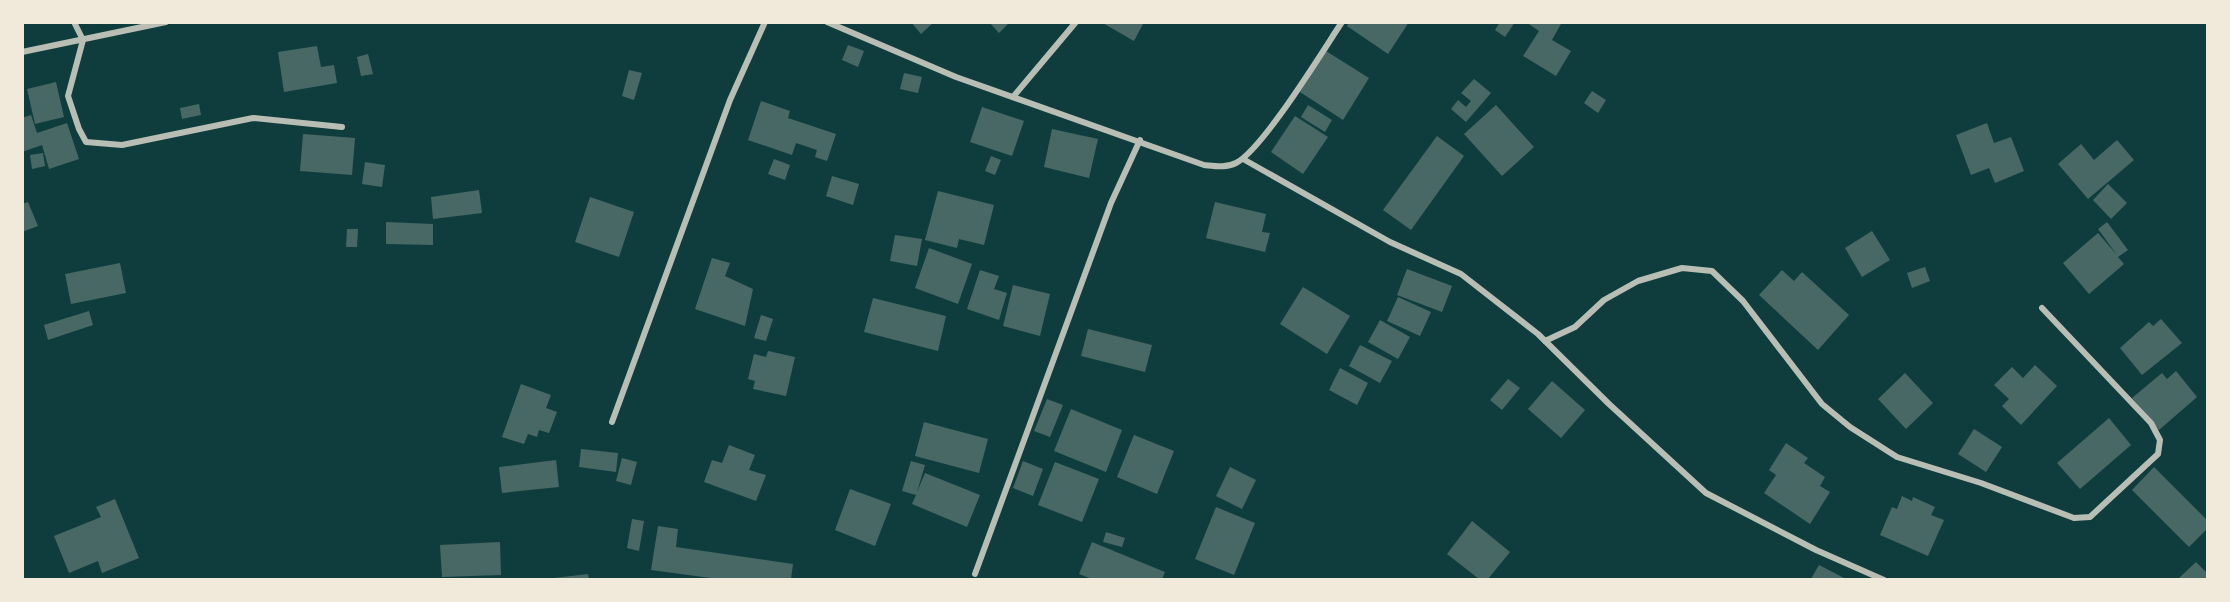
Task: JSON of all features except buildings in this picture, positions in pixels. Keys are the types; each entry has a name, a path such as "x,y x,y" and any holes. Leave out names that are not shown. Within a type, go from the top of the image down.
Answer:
{"street":[{"path":"74,22 83,40 68,96 83,139 90,143 122,145 253,118 342,127"},
{"path":"22,52 166,22"},
{"path":"612,422 730,100 765,22"},
{"path":"827,22 956,77 1140,140 1204,165 1233,165 1257,146 1342,22"},
{"path":"1013,97 1076,22"},
{"path":"975,574 1111,203 1140,140"},
{"path":"1243,159 1390,242 1461,274 1545,341 1707,493 1816,550 1884,579"},
{"path":"1545,341 1575,327 1604,300 1638,281 1682,268 1712,271 1743,301 1822,404 1850,427 1897,457 1982,483 2074,518 2090,517 2158,454 2160,440 2151,423 2042,308"}]}
